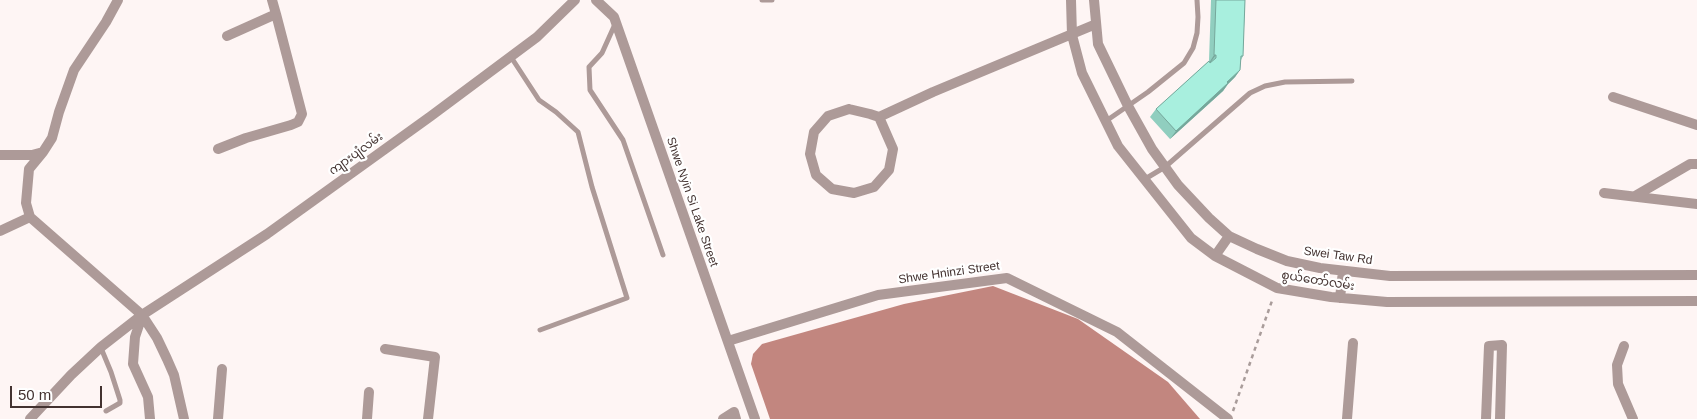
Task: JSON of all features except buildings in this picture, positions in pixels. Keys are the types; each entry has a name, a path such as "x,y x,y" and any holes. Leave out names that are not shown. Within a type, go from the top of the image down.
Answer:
{"street":[{"path":"118,0 106,22 74,70 52,138 29,169 26,203 30,217 142,315 157,338 170,367 184,419"},
{"path":"218,149 246,138 292,125 298,122 302,114 272,0"},
{"name":"ကျားပျံလမ်း","path":"30,419 71,375 101,347 142,315 267,234 511,57 537,37 575,0"},
{"name":"Shwe Nyin Si Lake Street","path":"596,0 614,16 755,419"},
{"name":"စွယ်တော်လမ်း","path":"1071,0 1072,34 1082,73 1118,146 1191,238 1215,256 1277,288 1340,298 1387,302 1697,301"},
{"name":"Swei Taw Rd","path":"1094,0 1098,44 1128,106 1152,149 1178,185 1208,218 1229,236 1287,261 1320,268 1390,276 1697,275"},
{"path":"227,36 276,14"},
{"path":"879,118 893,149 889,170 874,187 854,193 832,189 816,174 810,154 814,132 828,116 849,109 879,118 933,92 1096,24"},
{"path":"1613,98 1697,125"},
{"path":"0,154 43,152"},
{"path":"1635,196 1690,164 1697,164"},
{"path":"1604,193 1697,204"},
{"path":"0,231 30,217"},
{"path":"1215,256 1229,236"},
{"path":"1340,298 1343,271"},
{"name":"Shwe Hninzi Street","path":"728,341 878,295 1007,278 1117,332 1229,419"},
{"path":"142,315 135,337 133,364 148,397 150,419"},
{"path":"1347,419 1353,343"},
{"path":"1486,419 1489,346 1502,346 1500,419"},
{"path":"1624,346 1617,365 1618,384 1633,419"},
{"path":"386,350 435,357 428,419"},
{"path":"218,419 222,369"},
{"path":"366,419 369,392"},
{"path":"723,419 734,412 736,419"}],"lane":[{"path":"762,0 772,0"},
{"path":"1105,121 1128,106 1184,63 1193,48 1197,33 1197,0"},
{"path":"616,22 602,53 589,67 590,90 622,140 663,255"},
{"path":"511,57 539,100 556,112 578,132 592,187 627,298 540,330"},
{"path":"1145,179 1165,167 1250,93 1265,86 1285,82 1352,81"},
{"path":"101,347 120,400 120,403 106,411"}],"path":[{"path":"1229,419 1277,288"}],"shaded area":[{"path":"993,286 1078,319 1168,382 1200,419 770,419 751,364 753,354 762,344 904,304"}]}
